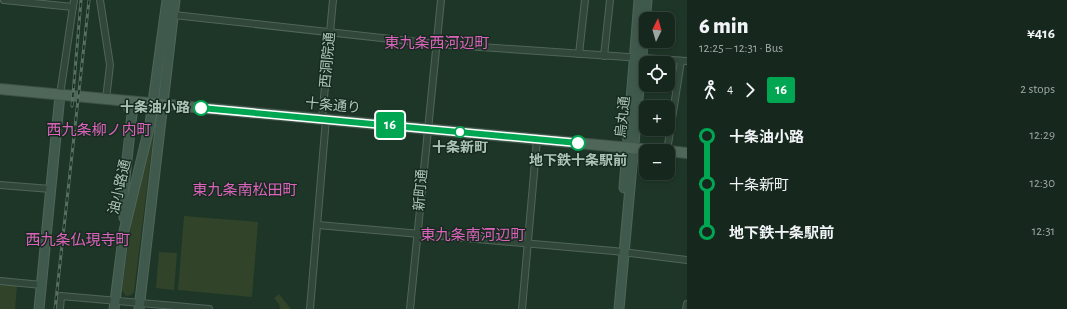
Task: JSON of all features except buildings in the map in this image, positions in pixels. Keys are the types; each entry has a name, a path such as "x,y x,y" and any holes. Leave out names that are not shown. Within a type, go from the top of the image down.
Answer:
{"main road":[{"name":"十条通り","path":"0,89 639,149"},
{"path":"675,152 687,153"}],"street":[{"path":"4,0 73,7"},
{"path":"39,309 52,189 60,95 74,0"},
{"path":"100,0 110,64 106,99"},
{"name":"油小路通","path":"139,305 167,0"},
{"name":"油小路通","path":"114,309 124,231 158,104 174,15 175,0"},
{"name":"西洞院通","path":"310,309 318,225 333,0"},
{"name":"新町通","path":"410,309 441,0"},
{"path":"579,54 585,0"},
{"path":"604,56 610,0"},
{"name":"烏丸通","path":"638,58 639,0"},
{"name":"烏丸通","path":"619,309 622,252 638,58 647,0"},
{"path":"174,15 436,44 684,61 669,144"},
{"path":"124,231 123,196 132,114 125,101"},
{"path":"522,309 537,139"},
{"path":"0,185 52,189"},
{"path":"318,225 528,243 687,260"},
{"name":"烏丸通","path":"614,309 622,252"},
{"path":"0,281 42,285"},
{"path":"60,309 61,296 115,299 139,305 209,309"},
{"path":"686,309 687,304"}],"green space":[{"path":"155,122 134,292 131,295 126,296 122,290 134,204"},
{"path":"184,216 258,222 252,297 178,290"},
{"path":"159,252 177,253 174,290 156,288"},
{"path":"0,284 17,286 15,309 0,309"},
{"path":"279,294 291,309 280,309 279,304 274,298"}],"railway":[{"path":"72,106 81,0"},
{"path":"55,309 89,0"}],"bus line":[{"name":"16","path":"201,108 578,143"}],"place":[{"name":"十条油小路","path":"201,108"},
{"name":"十条新町","path":"460,132"},
{"name":"地下鉄十条駅前","path":"578,143"}],"district":[{"name":"東九条西河辺町","path":"437,43"},
{"name":"西九条柳ノ内町","path":"99,130"},
{"name":"東九条南松田町","path":"245,190"},
{"name":"東九条南河辺町","path":"473,235"},
{"name":"西九条仏現寺町","path":"78,240"}]}
